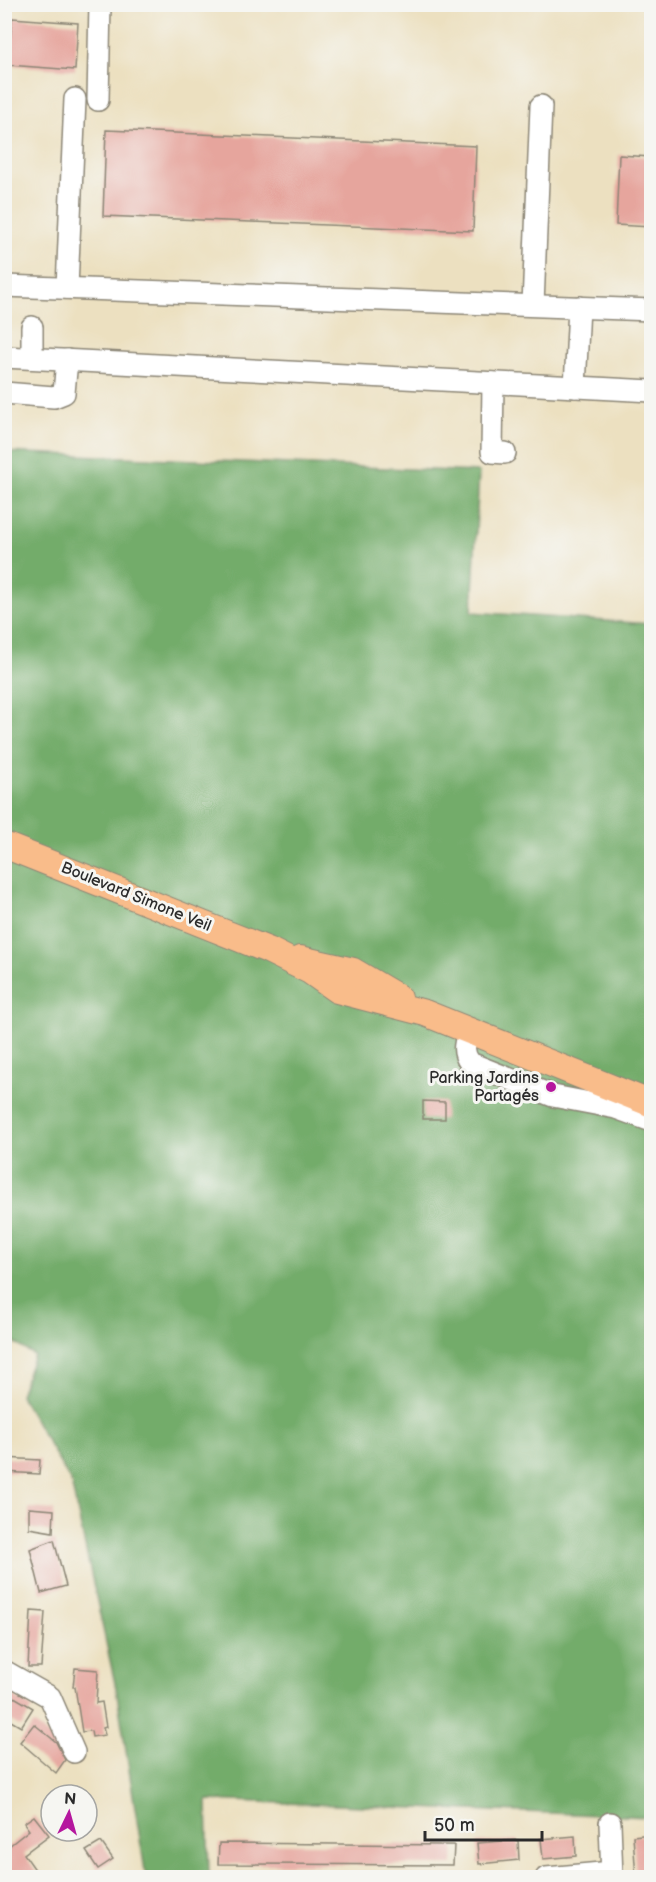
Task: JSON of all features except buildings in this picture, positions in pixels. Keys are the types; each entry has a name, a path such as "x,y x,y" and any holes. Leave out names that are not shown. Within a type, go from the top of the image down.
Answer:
{"main road":[{"name":"Boulevard Simone Veil","path":"4,845 268,950 353,970 425,1013 651,1104"}],"street":[{"path":"98,100 100,4"},
{"path":"67,288 75,99"},
{"path":"533,305 542,106"},
{"path":"4,286 651,310"},
{"path":"575,387 579,307"},
{"path":"32,327 32,358"},
{"path":"4,357 651,391"},
{"path":"4,393 54,397 64,393 67,360"},
{"path":"493,382 492,452 505,453"},
{"path":"470,1030 463,1048 470,1063 553,1096 616,1108 651,1121"},
{"path":"4,1671 50,1697 74,1752"},
{"path":"546,1878 612,1875 610,1823"}],"green space":[{"path":"4,452 479,472 472,612 651,624 651,1817 207,1800 209,1877 146,1877 116,1688 71,1482 20,1395 34,1355 5,1337"}],"place":[{"name":"Parking Jardins Partagés","path":"551,1087"}]}
